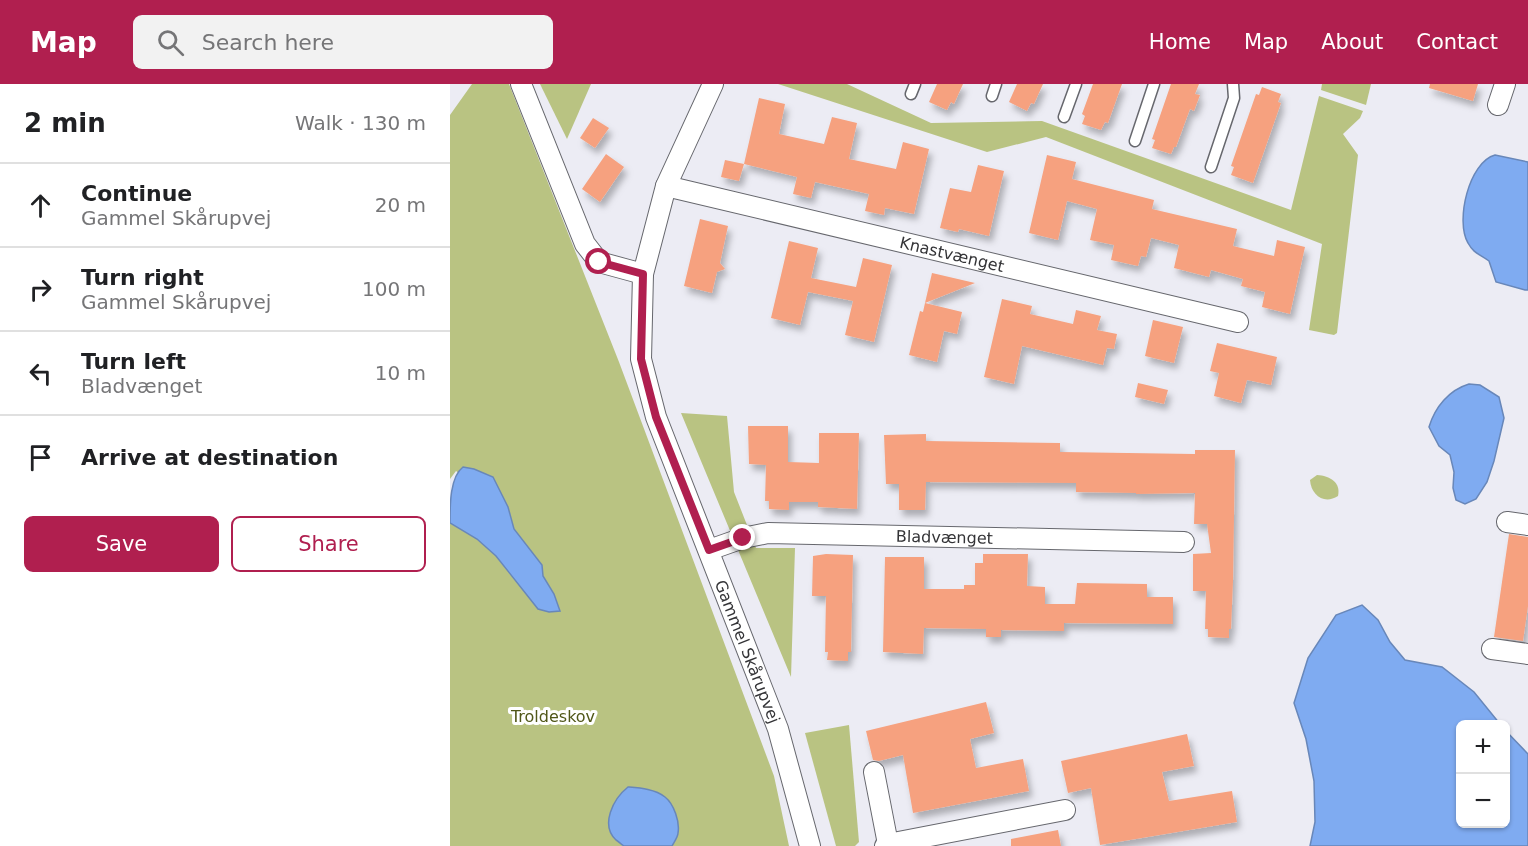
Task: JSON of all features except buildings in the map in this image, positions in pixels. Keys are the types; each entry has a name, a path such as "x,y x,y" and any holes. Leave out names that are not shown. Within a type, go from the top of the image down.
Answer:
{"street":[{"path":"520,84 585,244 599,262 643,274"},
{"name":"Gammel Skårupvej","path":"713,84 666,186 643,274 641,359 656,417 778,729 810,846"},
{"path":"1498,105 1505,84"},
{"name":"Knastvænget","path":"666,186 1238,322"},
{"path":"1507,522 1528,525"},
{"name":"Bladvænget","path":"709,550 743,538 768,533 1184,542"},
{"path":"1492,649 1528,654"},
{"path":"874,772 886,845 908,843 1065,810"}],"lane":[{"path":"992,96 996,84"},
{"path":"1064,117 1076,84"},
{"path":"1135,141 1154,84"},
{"path":"1211,167 1234,98 1233,84"}],"green space":[{"name":"Troldeskov","path":"472,84 509,84 619,362 774,776 789,846 672,846 678,833 628,787 613,808 611,824 613,832 623,846 450,846 450,523 477,539 511,574 554,594 543,576 542,565 514,529 508,507 456,471 450,479 450,115"},
{"path":"540,84 591,84 567,139"},
{"path":"778,84 847,84 931,123 1042,121 1291,210 1319,96 1363,111 1360,118 1343,134 1358,155 1337,333 1334,335 1309,330 1322,244 1046,137 987,152"},
{"path":"1322,84 1371,84 1366,105 1321,90"},
{"path":"681,413 727,416 734,492 756,548 795,548 791,677"},
{"path":"1317,475 1336,483 1338,496 1333,499 1323,499 1316,494 1310,480"},
{"path":"849,725 859,842 855,846 836,846 805,733"}],"water":[{"path":"1495,155 1528,162 1528,290 1496,282 1489,261 1477,254 1468,243 1464,233 1464,207 1472,180 1486,160"},
{"path":"1469,384 1480,385 1499,397 1504,418 1487,482 1476,499 1465,504 1456,500 1450,455 1439,446 1429,427 1444,400 1455,390"},
{"path":"463,467 493,477 508,507 514,529 542,565 543,576 554,594 560,611 549,612 538,609 496,556 477,539 450,523 453,484 455,477"},
{"path":"1362,605 1378,620 1390,642 1405,660 1442,667 1474,692 1497,720 1456,720 1456,828 1510,828 1510,735 1528,754 1528,846 1310,846 1315,822 1314,781 1306,739 1294,703 1308,658 1336,615"},
{"path":"628,787 652,791 668,800 674,809 678,824 678,835 672,846 624,846 611,834 610,812"}],"route":[{"path":"599,262 643,274 641,359 656,417 709,550 743,538"}]}
